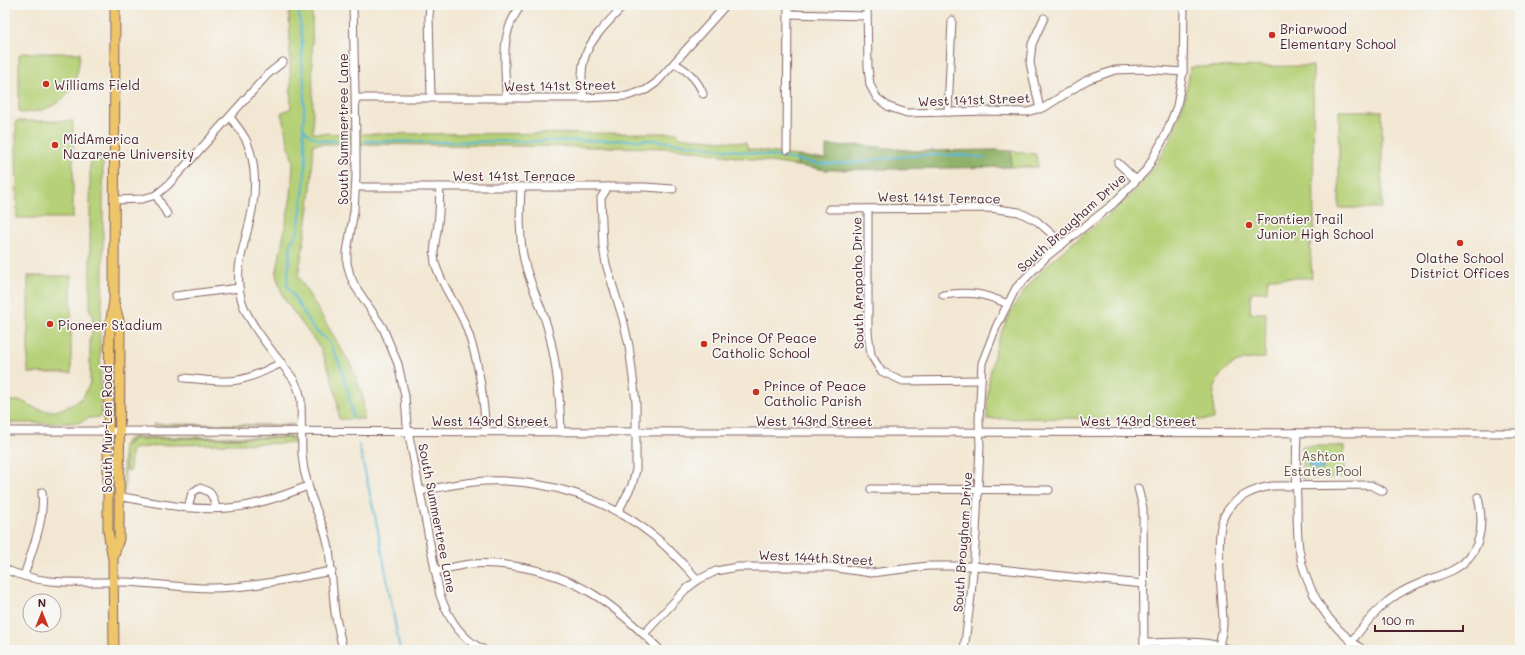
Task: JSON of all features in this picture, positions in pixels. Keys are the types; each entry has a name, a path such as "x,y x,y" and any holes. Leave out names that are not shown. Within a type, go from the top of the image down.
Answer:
{"main road":[{"name":"South Mur-Len Road","path":"114,650 114,559 108,532 108,431 110,326 114,300 115,5"},
{"name":"South Mur-Len Road","path":"114,300 120,325 118,496 119,539 114,559"}],"street":[{"name":"South Summertree Lane","path":"353,5 356,98 356,187 354,211 347,252 348,269 355,286 383,328 398,364 405,396 409,432 435,571 444,608 459,631 475,648 484,650"},
{"path":"430,5 431,98"},
{"path":"506,98 505,42 511,21 522,5"},
{"path":"584,98 582,69 586,51 592,40 624,5"},
{"name":"West 141st Street","path":"356,98 584,98 627,96 638,93 656,83 726,5"},
{"path":"788,5 788,150"},
{"path":"788,14 867,16 867,5"},
{"name":"South Brougham Drive","path":"966,650 974,566 982,363 997,325 1016,288 1046,257 1113,204 1147,169 1166,134 1177,106 1183,72 1184,5"},
{"name":"West 141st Street","path":"867,16 868,67 870,85 877,98 889,107 907,113 990,111 1027,112 1045,107 1087,80 1115,70 1142,69 1183,72"},
{"path":"1040,109 1030,64 1032,44 1044,18"},
{"path":"948,112 952,20"},
{"path":"114,200 142,199 156,195 168,185 268,74 283,62"},
{"path":"674,63 683,68 695,80 700,86 703,94"},
{"path":"230,117 247,142 254,181 253,210 238,270 241,299 247,316 294,380 299,391 302,455 308,486 325,532 329,548 335,613 342,650"},
{"path":"1118,163 1136,180"},
{"name":"West 141st Terrace","path":"356,187 673,188"},
{"path":"440,187 435,263 440,277 464,322 472,342 482,383 486,432"},
{"path":"520,187 521,244 524,261 552,347 558,381 561,432"},
{"path":"608,187 601,198 602,247 623,318 629,346 636,402 636,470 634,480 618,512"},
{"path":"156,195 167,214"},
{"name":"West 141st Terrace","path":"829,209 990,208 1019,212 1037,221 1063,244"},
{"name":"South Arapaho Drive","path":"868,209 868,332 871,355 881,371 903,381 981,380"},
{"path":"175,296 239,288"},
{"path":"943,295 974,293 988,296 1008,304"},
{"path":"184,378 226,381 237,380 256,375 282,363"},
{"name":"West 143rd Street","path":"5,431 1520,433"},
{"path":"1297,433 1296,485 1298,534 1305,573 1313,594 1328,618 1351,642 1363,650"},
{"path":"420,491 485,481 527,482 546,485 571,492 618,512 638,524 656,538 698,580"},
{"path":"1219,645 1223,626 1220,538 1224,516 1232,504 1249,492 1258,488 1296,485 1370,485 1383,491"},
{"path":"118,496 188,508 229,508 276,499 308,486"},
{"path":"188,508 192,493 199,488 207,490 213,496 216,508"},
{"path":"1138,488 1143,508 1144,646 1194,643 1219,645 1230,650"},
{"path":"871,489 1049,490"},
{"path":"24,576 41,521 43,510 42,492"},
{"path":"1351,642 1379,609 1396,595 1416,584 1459,566 1468,558 1477,544 1480,533 1481,519 1478,498"},
{"path":"435,571 477,564 506,565 545,573 563,579 600,598 619,611 660,650"},
{"name":"West 144th Street","path":"644,634 685,590 698,580 716,571 737,567 830,567 871,573 928,566 974,566 1071,578 1144,584"},
{"path":"5,569 37,580 59,582 148,583 182,587 232,587 332,571"}],"green space":[{"path":"289,5 312,5 313,133 352,134 352,144 313,144 312,177 304,243 298,276 352,367 363,397 364,419 339,419 337,398 330,373 320,348 284,299 276,275 291,196 293,163 281,113 291,108"},
{"name":"Williams Field","path":"22,53 80,53 75,79 64,98 45,109 19,113 19,55"},
{"name":"Frontier Trail Junior High School","path":"1313,66 1314,241 1310,244 1312,278 1268,278 1267,292 1251,292 1250,313 1266,313 1265,358 1242,361 1228,367 1223,372 1218,379 1214,391 1214,419 1181,421 1122,421 1070,418 987,419 987,399 993,361 1004,325 1013,308 1045,267 1055,257 1119,206 1146,177 1158,161 1168,144 1176,125 1187,87 1190,67"},
{"path":"1339,111 1382,111 1382,208 1339,208"},
{"path":"16,121 73,121 73,218 17,218"},
{"path":"677,133 680,137 746,143 748,149 797,156 797,166 675,148 359,144 359,134"},
{"path":"860,145 917,151 1011,151 1011,167 826,170 797,166 797,156 826,159 826,146"},
{"path":"1011,151 1036,154 1038,167 1011,167"},
{"path":"90,160 103,161 103,284 100,335 101,417 89,418 78,423 5,423 5,401 21,401 37,409 56,411 74,404 83,397 90,383 90,336 92,336 93,313 90,313"},
{"name":"Pioneer Stadium","path":"28,276 71,276 71,373 28,373"},
{"path":"153,424 294,425 153,426"},
{"path":"133,437 292,437 134,438 126,444 126,446 134,439 294,438 293,440 295,443 160,445 134,449 131,452 130,471 126,470 125,455 125,492 123,490 123,446 127,440"},
{"name":"Ashton Estates Pool","path":"1302,446 1344,446 1344,478 1302,478"}],"water":[{"path":"1308,456 1314,456 1316,464 1323,465 1323,470 1312,470 1310,466 1308,466"}],"waterway":[{"path":"298,5 302,40 304,81 303,131 306,157 298,232 291,242 287,285 313,328 329,342 340,365 348,391 353,418"},
{"path":"303,128 313,137 318,139 329,141 347,140"},
{"path":"365,141 433,142 653,140 746,152 820,164 851,163 923,155 960,155 985,158"},
{"path":"359,445 378,530 400,650"}],"place":[{"name":"Briarwood Elementary School","path":"1272,35"},
{"name":"Williams Field","path":"46,84"},
{"name":"MidAmerica Nazarene University","path":"55,145"},
{"name":"Frontier Trail Junior High School","path":"1249,225"},
{"name":"Olathe School District Offices","path":"1460,243"},
{"name":"Pioneer Stadium","path":"50,324"},
{"name":"Prince Of Peace Catholic School","path":"704,344"},
{"name":"Prince of Peace Catholic Parish","path":"756,392"}]}
